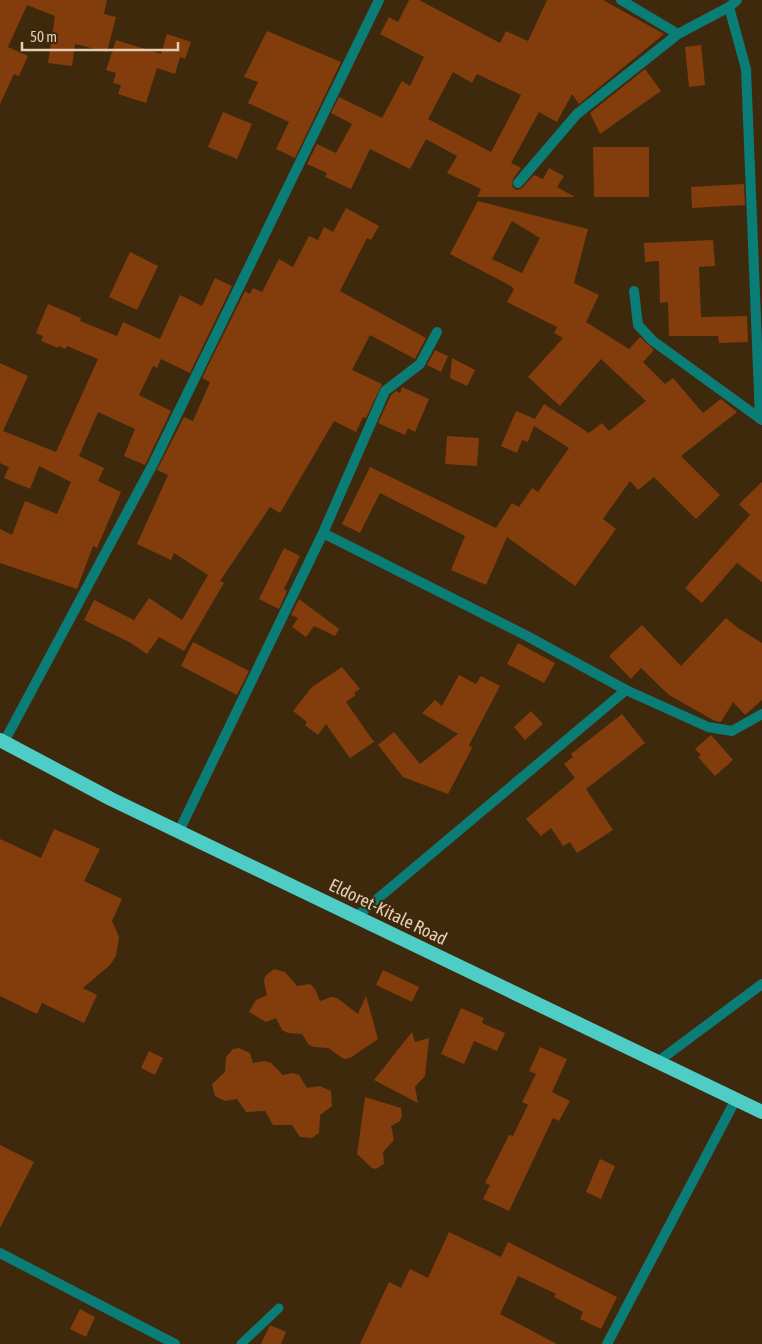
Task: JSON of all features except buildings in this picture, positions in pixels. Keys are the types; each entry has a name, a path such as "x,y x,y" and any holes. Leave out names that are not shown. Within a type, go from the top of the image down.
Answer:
{"highway":[{"name":"Eldoret-Kitale Road","path":"2,741 110,799 356,916 656,1063 762,1112"}],"street":[{"path":"2,741 153,464 379,0"},
{"path":"621,0 678,34"},
{"path":"518,183 577,114 678,34 733,4 746,69 761,420"},
{"path":"634,291 638,325 653,341 761,420"},
{"path":"180,831 323,533 385,392 420,364 437,332"},
{"path":"323,533 527,636 626,690 708,727 732,731 762,714"},
{"path":"356,916 626,690"},
{"path":"656,1063 762,984"},
{"path":"607,1344 736,1099"},
{"path":"0,1253 175,1344"}],"lane":[{"path":"241,1344 278,1308"}]}
